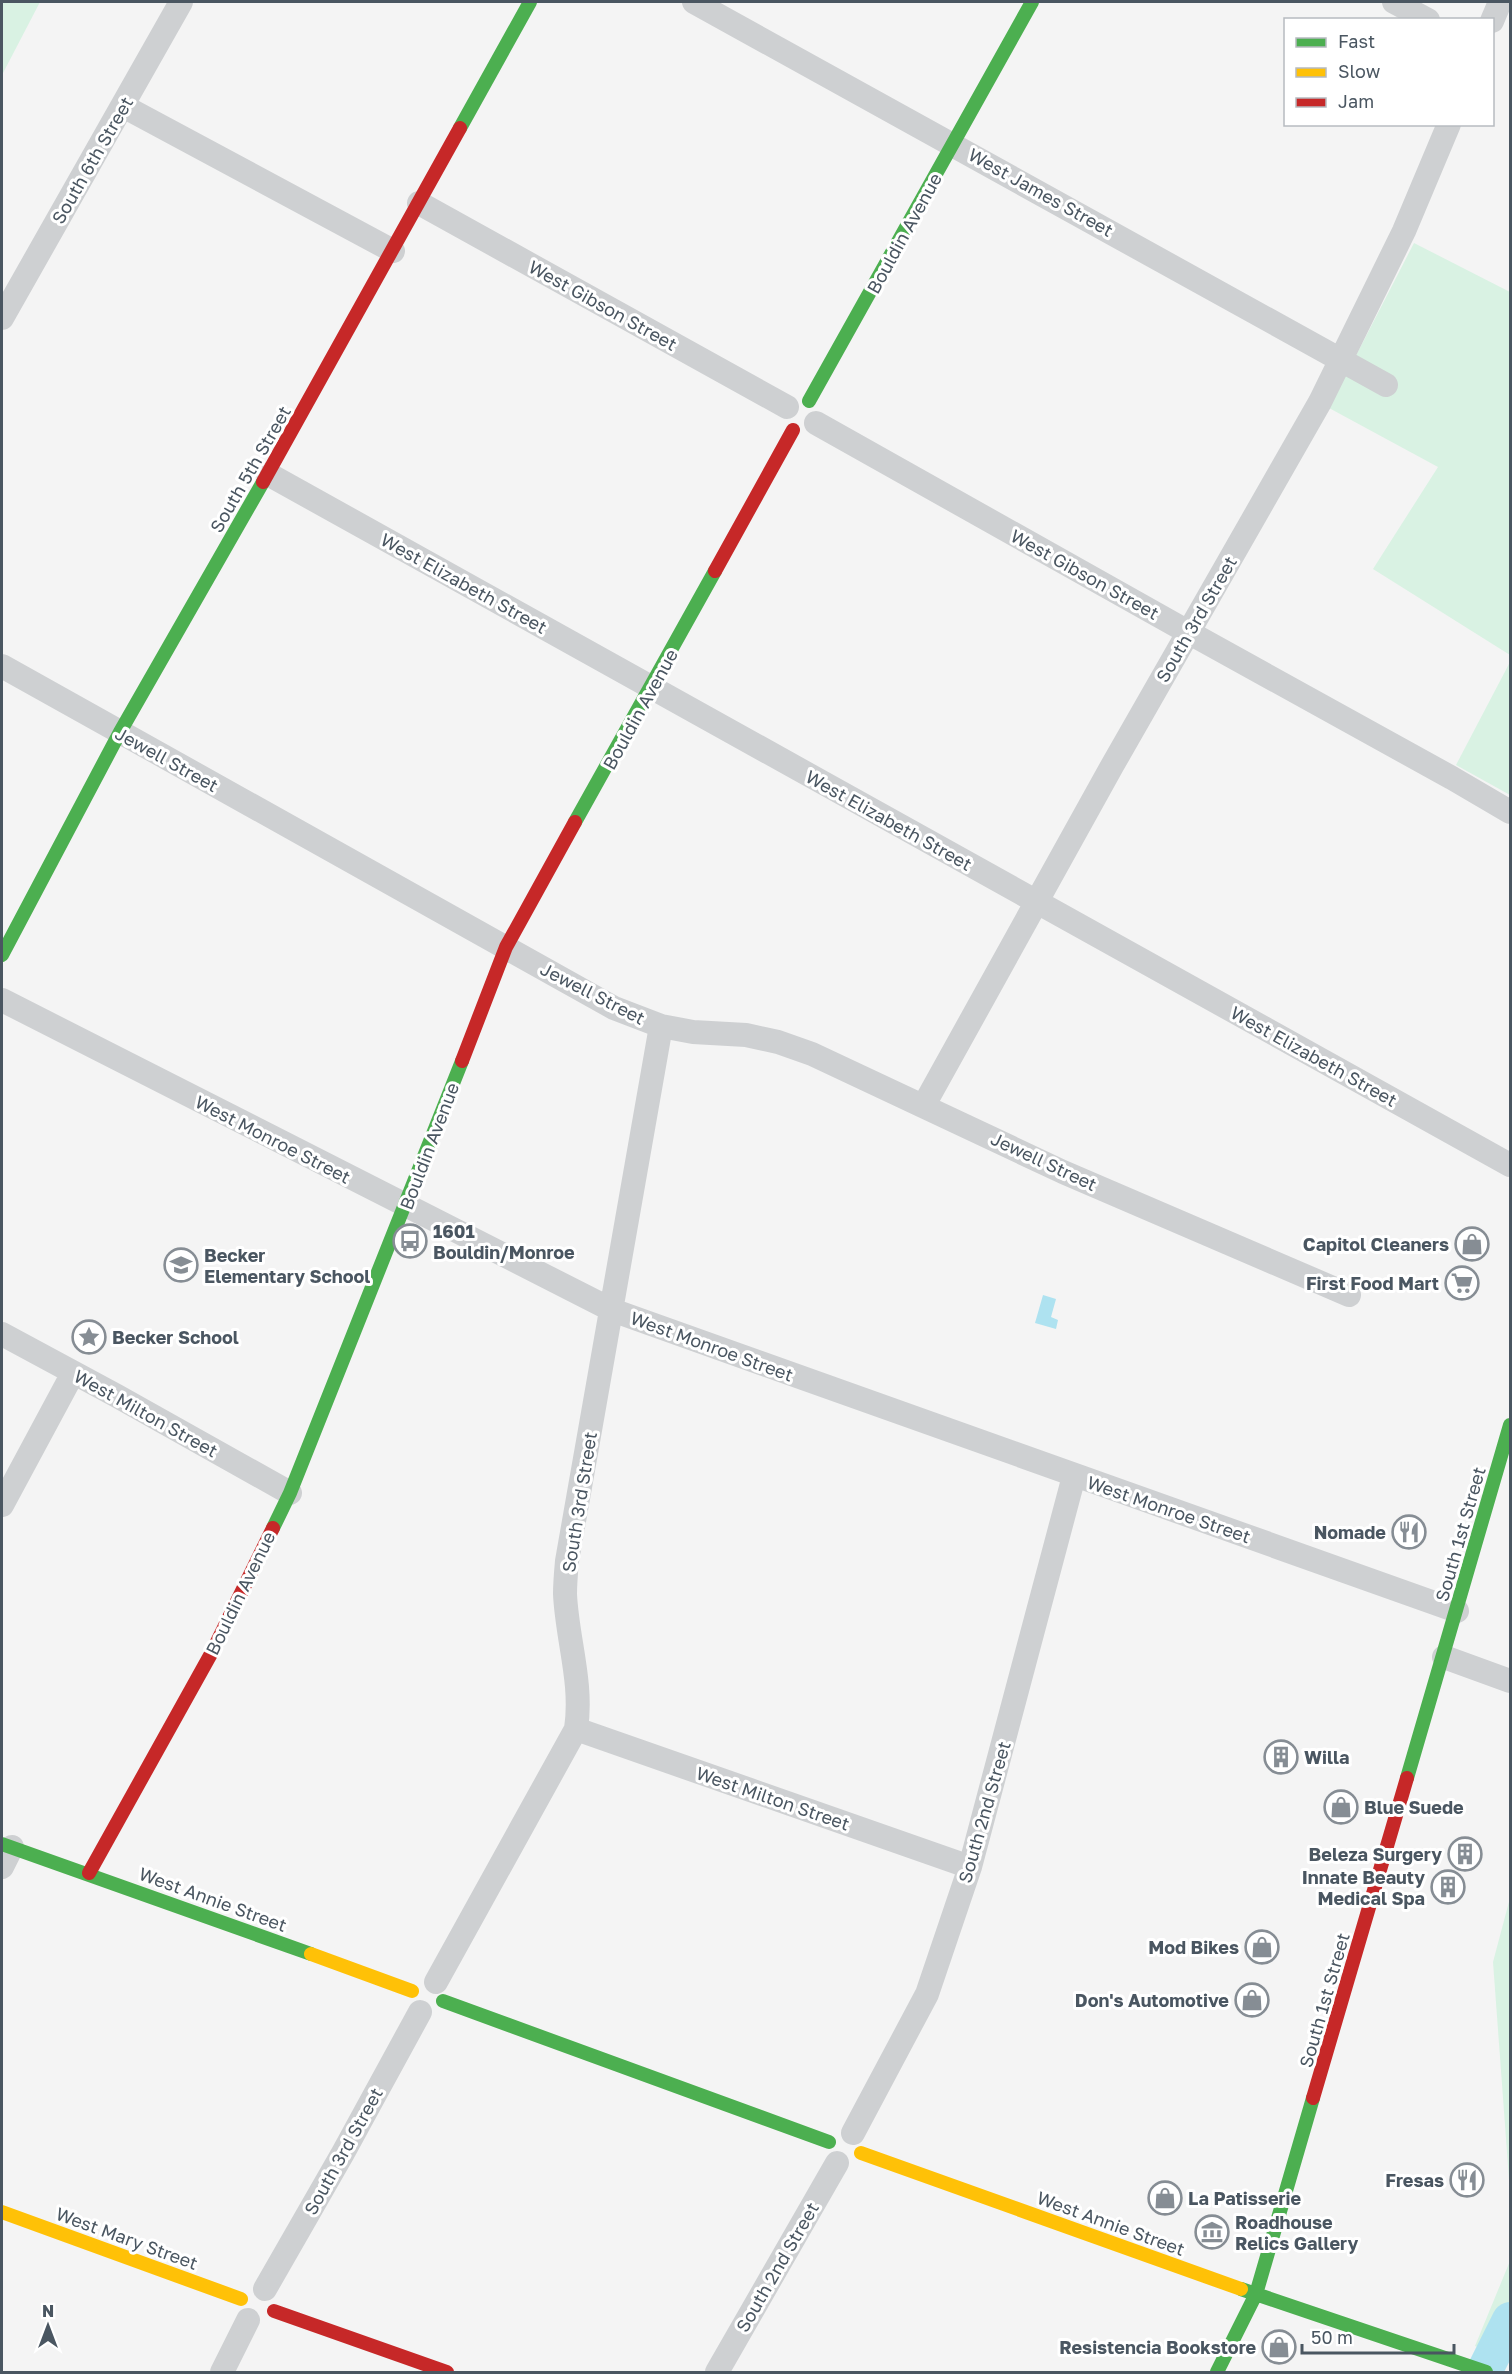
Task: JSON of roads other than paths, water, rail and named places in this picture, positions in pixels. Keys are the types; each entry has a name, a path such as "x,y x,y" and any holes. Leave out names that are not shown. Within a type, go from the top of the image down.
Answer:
{"street":[{"name":"South 6th Street","path":"2,318 181,2"},
{"name":"South 5th Street","path":"2,955 120,732 268,474 530,2"},
{"name":"West James Street","path":"694,2 1386,385"},
{"name":"Bouldin Avenue","path":"89,1873 212,1652 290,1493 506,947 1032,2"},
{"path":"1394,2 1424,18"},
{"path":"1493,18 1500,2"},
{"path":"123,106 393,251"},
{"name":"South 3rd Street","path":"924,1105 1188,632 1320,402 1404,231 1448,126"},
{"name":"West Gibson Street","path":"419,203 1452,777 1510,812"},
{"name":"West Elizabeth Street","path":"268,474 1510,1165"},
{"name":"Jewell Street","path":"2,666 614,1008 661,1026 693,1032 746,1035 778,1042 812,1054 1063,1172 1349,1295"},
{"name":"West Monroe Street","path":"2,1000 405,1207 612,1310 1457,1611"},
{"name":"South 3rd Street","path":"440,1992 576,1729 579,1710 578,1690 565,1592 567,1561 661,1026"},
{"name":"West Milton Street","path":"2,1334 290,1493"},
{"path":"2,1505 73,1373"},
{"name":"South 1st Street","path":"1217,2373 1256,2294 1510,1427"},
{"name":"South 2nd Street","path":"857,2143 927,1994 970,1867 1074,1476"},
{"path":"1444,1657 1510,1681"},
{"name":"West Milton Street","path":"576,1729 970,1867"},
{"name":"West Annie Street","path":"5,1853 89,1873 416,2001"},
{"path":"440,1992 434,2012 416,2001 419,1982 833,2152 851,2163 857,2143 842,2131 832,2137 833,2152"},
{"name":"South 3rd Street","path":"269,2300 416,2001"},
{"name":"West Annie Street","path":"857,2143 1256,2294 1486,2373"},
{"name":"South 2nd Street","path":"717,2373 833,2152"},
{"name":"West Mary Street","path":"2,2212 245,2310"},
{"path":"222,2373 245,2310 248,2290 254,2288 269,2300 447,2373"},
{"path":"245,2310 253,2322 268,2319 269,2300"}],"water":[{"path":"1043,1295 1056,1299 1051,1317 1058,1320 1056,1329 1035,1323"}],"waterway":[{"path":"1484,2372 1510,2320"}],"place":[{"name":"1601 Bouldin/Monroe","path":"410,1241"},
{"name":"Capitol Cleaners","path":"1472,1244"},
{"name":"Becker Elementary School","path":"181,1265"},
{"name":"First Food Mart","path":"1462,1283"},
{"name":"Becker School","path":"89,1337"},
{"name":"Nomade","path":"1409,1532"},
{"name":"Willa","path":"1281,1757"},
{"name":"Blue Suede","path":"1341,1807"},
{"name":"Beleza Surgery","path":"1465,1854"},
{"name":"Innate Beauty Medical Spa","path":"1448,1887"},
{"name":"Mod Bikes","path":"1262,1947"},
{"name":"Don's Automotive","path":"1252,2000"},
{"name":"Fresas","path":"1467,2180"},
{"name":"La Patisserie","path":"1165,2198"},
{"name":"Roadhouse Relics Gallery","path":"1212,2232"},
{"name":"Resistencia Bookstore","path":"1279,2347"}]}
